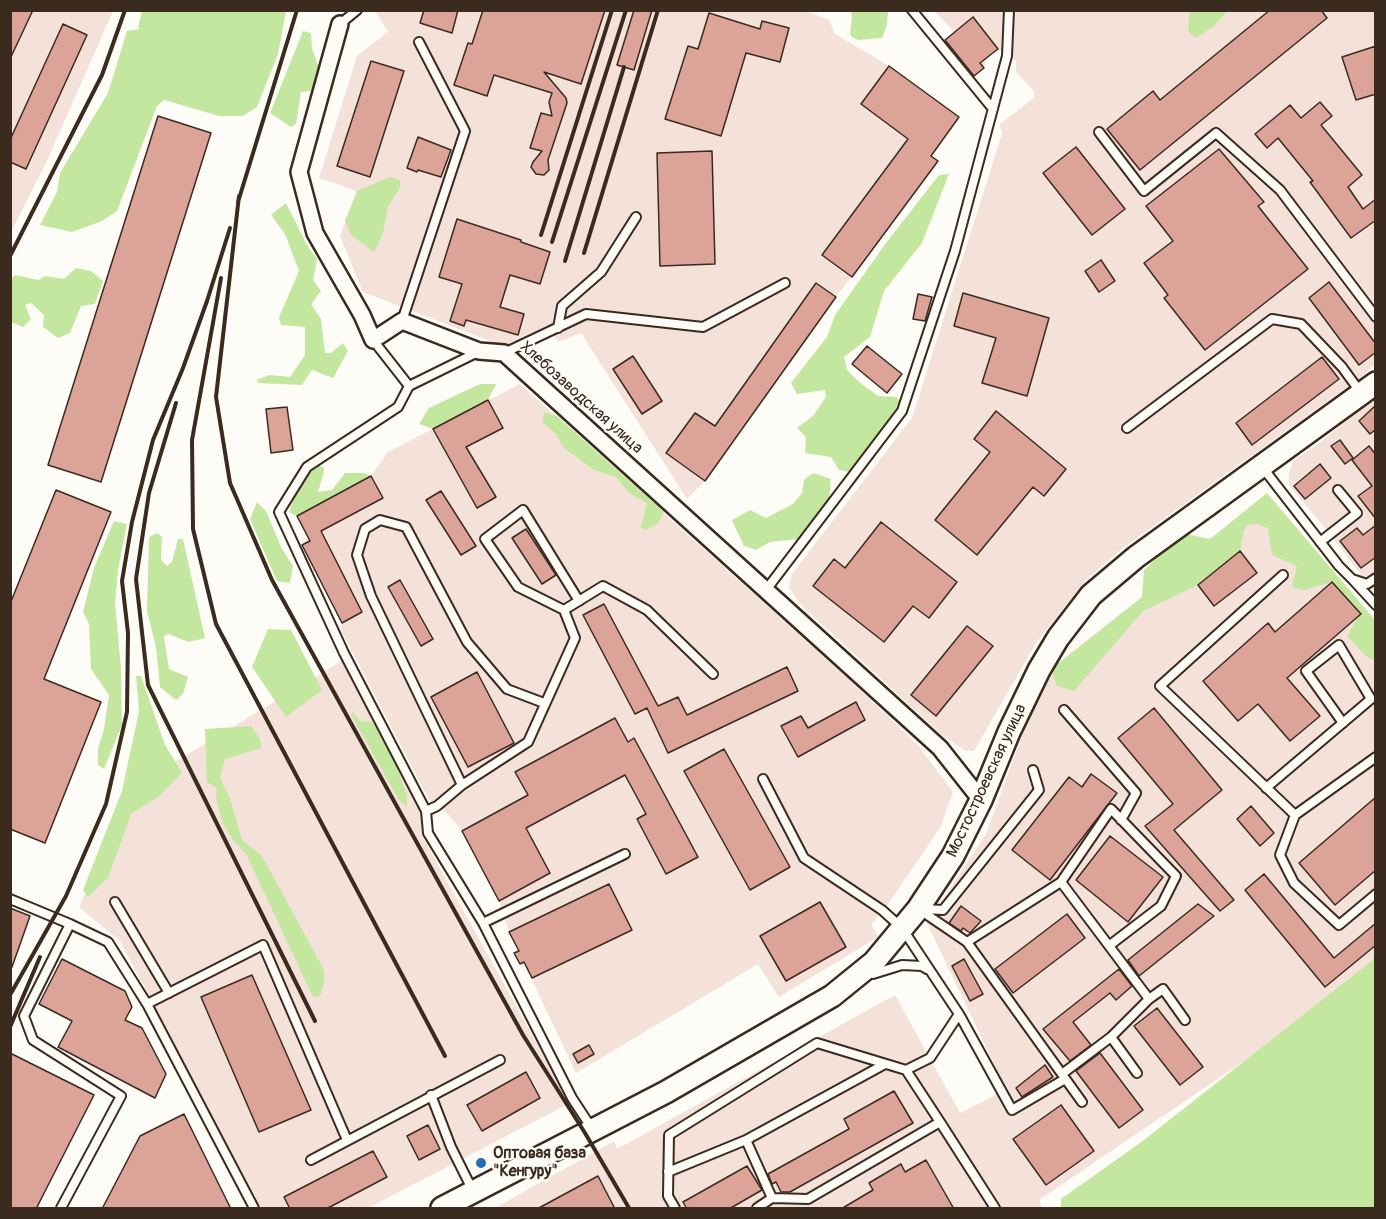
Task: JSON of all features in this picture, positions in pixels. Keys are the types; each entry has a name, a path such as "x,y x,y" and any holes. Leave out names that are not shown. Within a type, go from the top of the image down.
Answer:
{"main road":[{"name":"Мостостроевская улица","path":"442,1209 666,1092 832,996 874,962 918,909 953,856 981,800 1009,732 1039,670 1058,638 1091,595 1136,557 1369,388"}],"street":[{"path":"340,24 299,171 315,233 362,315 373,339 402,321"},
{"name":"Хлебозаводская улица","path":"402,321 479,351 504,353 940,748 981,800"}],"lane":[{"path":"340,24 357,10"},
{"path":"912,10 993,109"},
{"path":"766,590 902,411 955,251 993,109 1007,56 1009,10"},
{"path":"402,321 465,131 419,42"},
{"path":"1099,132 1144,191 1216,133 1280,190 1376,317"},
{"path":"558,328 562,306 601,272 636,217"},
{"path":"504,353 586,314 703,327 785,284"},
{"path":"1127,428 1272,318 1300,324 1342,367 1369,388"},
{"path":"373,339 409,386"},
{"path":"479,351 409,386 398,407 307,467 279,512 344,653 426,811 428,832 483,923 572,1098 593,1129"},
{"path":"1262,467 1339,566 1376,605"},
{"path":"1320,542 1356,513 1338,490"},
{"path":"426,811 437,806 462,785 528,742 575,638 564,610 518,587 485,538 523,510 579,601"},
{"path":"462,785 371,596 357,555 365,529 380,520 406,526 466,642 507,689 544,704"},
{"path":"1283,575 1160,686 1295,815"},
{"path":"1352,579 1367,584 1376,578"},
{"path":"564,610 603,585 647,610 713,674"},
{"path":"1266,788 1371,699 1339,645 1306,671 1342,723"},
{"path":"1065,710 1136,793 1121,820"},
{"path":"1376,757 1295,815 1280,855 1294,883 1339,925 1376,894"},
{"path":"918,909 943,910 1040,790 1033,770"},
{"path":"763,779 804,858 882,910 902,928 959,1014 1012,1110 1063,1076 1111,1037 1149,999 1163,989 1185,1020"},
{"path":"967,942 1061,882 1111,809 1176,876 1161,906 1110,945"},
{"path":"483,923 625,854"},
{"path":"1061,882 1149,999"},
{"path":"10,898 108,942 147,1004 254,1209"},
{"path":"115,902 169,993"},
{"path":"918,909 967,942 1082,1102"},
{"path":"61,1209 121,1096 33,1040 24,1016 70,924"},
{"path":"147,1004 263,945 347,1140"},
{"path":"832,996 880,970 891,967 922,966 931,972"},
{"path":"906,1070 930,1058 959,1014"},
{"path":"1111,1037 1137,1073"},
{"path":"675,1209 669,1196 669,1135 817,1043 906,1070 995,1209"},
{"path":"311,1160 430,1095 500,1060"},
{"path":"669,1172 746,1140 885,1064"},
{"path":"430,1095 451,1148 474,1192"},
{"path":"757,1209 772,1198 808,1199 940,1122"},
{"path":"746,1140 772,1198"}],"shaded area":[{"path":"11,11 113,11 46,163 11,232"},
{"path":"377,11 806,11 829,20 835,34 889,66 959,117 931,156 938,161 836,297 705,481 687,499 581,333 558,342 547,325 503,346 363,292 340,236 357,191 319,178 357,56 388,32"},
{"path":"934,11 1375,11 1375,364 1360,378 1123,548 1087,579 1036,643 974,751 966,751 942,735 802,606 789,588 792,574 912,418 1002,134 1000,124 1034,98 1034,91 1016,72 1016,61 998,49 987,57 984,68 973,77 944,41 955,32"},
{"path":"520,384 844,675 917,744 953,792 940,828 888,904 871,924 878,937 779,997 758,964 576,1073 524,963 520,964 514,953 519,951 509,932 499,901 462,831 449,815 429,800 341,630 342,622 302,545 308,538 297,516 371,476 388,452"},
{"path":"1375,396 1375,594 1330,534 1289,485 1289,474 1293,461 1321,442"},
{"path":"1266,505 1375,628 1375,958 1247,1059 1039,1200 1042,1208 495,1208 614,1141 617,1149 895,995 960,1113 992,1097 1005,1087 927,923 986,834 1022,736 1048,677"},
{"path":"342,661 421,814 422,836 570,1103 368,1208 261,1208 120,941 79,907 130,789"}],"green space":[{"path":"1190,10 1227,11 1214,26 1196,38 1188,31"},
{"path":"142,11 286,11 278,54 257,107 243,116 219,116 164,100 157,106 117,211 102,221 72,232 40,225 57,192 60,173 108,93 127,31 140,29 138,27"},
{"path":"850,11 888,11 887,25 882,38 858,40 852,37"},
{"path":"303,31 311,33 312,49 323,79 310,91 301,92 296,124 291,127 270,113"},
{"path":"949,174 922,243 884,291 870,337 844,357 847,370 859,382 878,396 897,397 900,402 865,457 849,472 839,470 831,457 805,453 806,437 797,428 813,416 826,397 825,390 797,394 791,383 827,337 835,315 886,243 939,175"},
{"path":"390,177 400,180 400,187 388,207 383,233 374,252 351,235 345,221 357,191"},
{"path":"286,203 307,245 317,259 313,280 321,291 311,304 321,319 325,353 331,353 343,343 348,351 333,378 312,370 302,385 259,383 256,380 270,375 290,377 305,355 305,327 281,325 279,317 299,271 285,234 271,215"},
{"path":"76,268 91,271 103,281 95,304 81,306 70,333 58,338 43,327 44,315 31,303 25,305 31,319 23,327 11,322 11,279 15,275 38,280 46,276 64,279"},
{"path":"480,384 496,384 488,400 433,429 419,424 429,408"},
{"path":"544,412 557,416 664,512 658,523 645,530 641,527 647,503 629,493 616,477 594,470 563,447 556,434 542,422"},
{"path":"318,465 324,468 324,472 318,492 332,490 345,473 364,473 371,476 297,516 289,512 301,482"},
{"path":"813,473 831,479 829,499 798,539 770,542 756,550 744,546 732,520 750,510 766,518 793,504 802,493 804,480"},
{"path":"1267,493 1375,620 1375,659 1365,655 1347,636 1360,614 1332,582 1304,590 1292,586 1297,566 1272,555 1268,528 1256,524 1248,525 1244,530 1240,551 1198,585 1143,611 1074,691 1057,686 1051,669 1142,597 1144,570 1182,533 1210,539"},
{"path":"257,502 266,511 282,549 293,566 290,583 277,581 250,519"},
{"path":"114,521 127,524 118,570 115,603 121,669 122,725 104,769 98,765 98,749 104,729 109,695 91,669 89,624 83,612 94,568"},
{"path":"157,533 162,537 161,560 167,566 172,562 178,539 183,539 205,638 189,642 168,634 164,637 169,669 188,677 183,694 176,700 160,687 156,647 147,611 149,537"},
{"path":"268,629 291,630 322,690 286,717 252,667"},
{"path":"136,676 141,676 165,745 182,773 158,797 131,814 108,878 88,897 83,890 122,791 139,711"},
{"path":"353,712 360,721 371,722 390,741 407,796 407,807 399,800 351,715"},
{"path":"251,726 260,739 261,748 225,759 220,778 230,798 242,840 262,856 324,970 324,984 320,996 313,997 246,854 232,839 222,822 216,798 217,788 207,782 205,729"},
{"path":"1375,958 1375,1208 1061,1208 1061,1199 1144,1140"}],"building":[{"path":"10,10 33,10 10,59"},
{"path":"424,10 458,10 452,33 420,23"},
{"path":"483,10 605,10 581,84 544,72 566,98 567,103 548,160 549,170 544,175 536,174 531,167 542,151 530,148 541,113 552,116 549,102 552,93 494,75 487,96 454,85 468,43 472,44"},
{"path":"634,10 652,10 634,70 617,65"},
{"path":"1270,10 1321,10 1327,18 1140,170 1107,129 1153,91 1160,100"},
{"path":"709,13 760,29 762,21 789,28 780,62 746,53 721,136 665,119 688,46 698,49"},
{"path":"973,17 998,49 980,63 984,68 974,76 945,40"},
{"path":"63,24 87,35 26,169 10,162 10,140"},
{"path":"1376,46 1376,94 1356,100 1342,57"},
{"path":"371,61 404,71 370,177 337,166"},
{"path":"889,66 959,117 931,156 938,161 852,277 822,255 908,139 861,104"},
{"path":"1320,102 1332,116 1321,125 1362,175 1348,187 1363,209 1376,199 1376,220 1351,238 1310,182 1313,181 1278,138 1267,148 1255,134 1290,105 1301,118"},
{"path":"158,116 211,133 101,482 48,465"},
{"path":"418,137 451,150 441,177 407,168"},
{"path":"1076,147 1125,209 1092,235 1043,173"},
{"path":"1219,149 1264,202 1258,206 1308,269 1205,350 1164,298 1168,295 1144,263 1173,241 1146,206"},
{"path":"712,151 715,264 660,266 657,153"},
{"path":"457,219 550,252 540,284 510,275 500,307 524,314 518,335 466,320 464,326 450,321 462,284 439,277"},
{"path":"1101,260 1115,281 1099,292 1085,271"},
{"path":"1329,282 1376,344 1376,352 1359,365 1309,298"},
{"path":"816,283 836,297 705,481 666,453 695,413 715,426"},
{"path":"963,293 1049,318 1027,396 982,383 996,338 954,326"},
{"path":"918,294 932,297 925,321 913,319"},
{"path":"867,346 902,374 887,393 852,364"},
{"path":"633,356 662,401 642,414 613,369"},
{"path":"1322,357 1339,379 1252,445 1236,423"},
{"path":"488,400 503,428 466,447 496,497 477,508 433,429"},
{"path":"1376,405 1376,429 1370,434 1359,421"},
{"path":"287,407 293,450 271,453 266,409"},
{"path":"996,411 1066,469 1044,496 1033,487 977,555 935,520 990,452 974,439"},
{"path":"1340,440 1353,458 1345,464 1331,446"},
{"path":"1369,446 1376,455 1376,519 1358,496 1372,486 1352,460"},
{"path":"1320,464 1331,478 1305,499 1294,486"},
{"path":"371,476 383,498 321,531 362,612 342,623 302,545 310,541 297,516"},
{"path":"56,490 111,512 44,679 101,702 45,843 10,829 10,604"},
{"path":"441,491 476,546 461,555 426,500"},
{"path":"881,522 957,582 929,618 913,606 884,642 813,586 834,559 845,568"},
{"path":"1376,525 1376,557 1361,568 1340,541 1357,528 1363,535"},
{"path":"526,529 556,575 542,584 512,538"},
{"path":"1240,551 1257,573 1214,606 1198,585"},
{"path":"400,580 433,639 421,646 388,587"},
{"path":"1332,582 1361,614 1287,678 1320,716 1290,741 1258,704 1238,721 1203,681 1268,623 1275,632"},
{"path":"604,604 658,706 678,697 687,715 787,667 798,691 668,753 647,708 635,714 583,615"},
{"path":"967,626 993,646 936,716 911,695"},
{"path":"477,672 514,743 468,767 431,697"},
{"path":"856,702 865,720 798,757 781,726 801,716 808,728"},
{"path":"1154,708 1222,790 1174,830 1234,900 1220,911 1145,826 1173,804 1118,738"},
{"path":"615,718 628,742 634,738 698,857 666,874 637,819 646,814 625,775 526,828 550,873 499,901 462,831 528,795 515,772"},
{"path":"724,749 790,867 750,890 684,771"},
{"path":"1091,774 1117,793 1050,880 1012,850 1069,777 1082,787"},
{"path":"1376,797 1376,870 1335,905 1299,863"},
{"path":"1251,806 1274,833 1260,846 1237,819"},
{"path":"1110,836 1163,877 1128,922 1076,880"},
{"path":"1264,874 1334,958 1376,923 1376,945 1325,987 1245,890"},
{"path":"609,884 632,930 532,978 524,962 520,964 514,953 519,951 509,932"},
{"path":"820,902 846,947 786,981 760,936"},
{"path":"1198,904 1214,916 1139,976 1128,960"},
{"path":"961,906 981,921 970,933 963,928 961,931 949,923"},
{"path":"10,908 30,916 12,967 10,966"},
{"path":"1067,914 1085,938 1013,993 995,969"},
{"path":"62,959 125,991 132,1007 125,1020 142,1028 166,1074 155,1098 58,1047 72,1021 39,1004"},
{"path":"964,959 983,994 970,1001 952,966"},
{"path":"1119,969 1132,986 1116,1000 1110,993 1073,1022 1091,1045 1070,1061 1043,1029"},
{"path":"252,975 311,1110 259,1132 201,997"},
{"path":"1157,1008 1203,1067 1180,1085 1134,1026"},
{"path":"589,1045 594,1054 578,1063 573,1054"},
{"path":"10,1053 94,1095 36,1209 10,1209"},
{"path":"1100,1053 1143,1110 1119,1128 1076,1071"},
{"path":"1045,1065 1053,1077 1022,1097 1016,1088"},
{"path":"526,1072 540,1098 482,1131 467,1105"},
{"path":"894,1091 913,1123 790,1192 781,1192 776,1182 772,1184 768,1174 849,1129 844,1119"},
{"path":"1061,1105 1094,1151 1046,1185 1013,1139"},
{"path":"184,1114 231,1209 102,1209 140,1136"},
{"path":"428,1125 440,1149 419,1160 407,1136"},
{"path":"373,1151 387,1177 326,1209 290,1209 284,1197"},
{"path":"926,1160 954,1209 841,1209 873,1190 869,1183 901,1164 905,1172"},
{"path":"747,1166 762,1190 729,1209 687,1209 683,1202"},
{"path":"598,1176 615,1209 537,1209"}],"railway":[{"path":"10,256 102,75 125,10"},
{"path":"238,202 297,10"},
{"path":"541,235 612,10"},
{"path":"552,242 626,10"},
{"path":"584,253 658,10"},
{"path":"565,261 624,67"},
{"path":"239,196 216,397 230,483 272,580 523,1035 629,1208"},
{"path":"10,995 66,896 106,804 127,712 128,633 122,581 132,522 153,440 183,368 230,228"},
{"path":"221,278 192,440 193,529 216,624 445,1056"},
{"path":"176,403 149,493 136,579 148,685 315,1021"},
{"path":"10,1027 40,957"}],"place":[{"name":"Оптовая база \"Кенгуру\"","path":"481,1163"}]}
